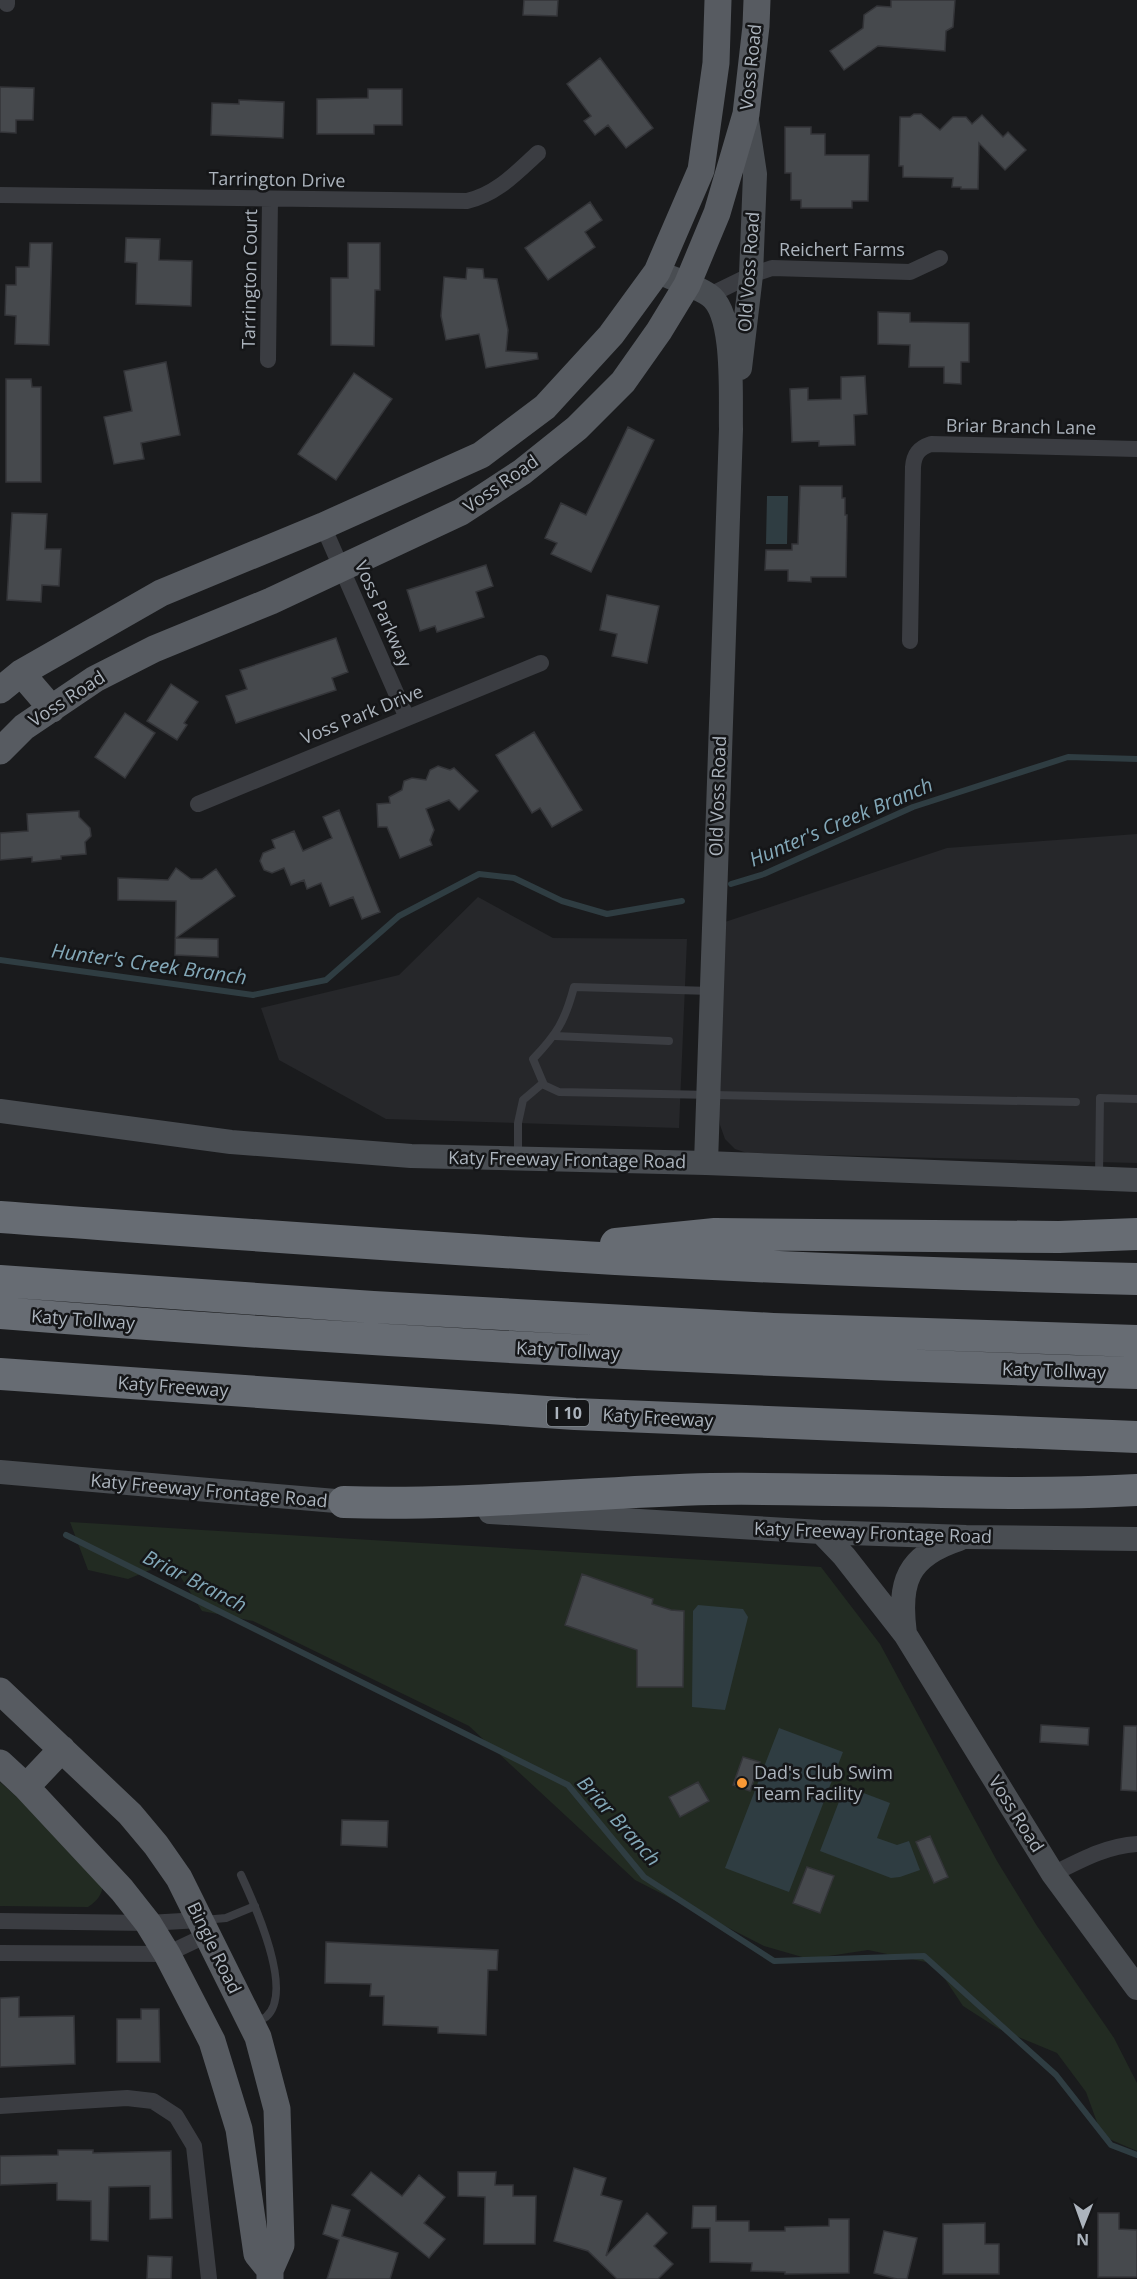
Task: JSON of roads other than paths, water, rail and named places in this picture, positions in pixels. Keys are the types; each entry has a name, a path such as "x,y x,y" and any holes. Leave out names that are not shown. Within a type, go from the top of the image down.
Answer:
{"highway":[{"path":"0,1217 520,1253 758,1266 1137,1279"},
{"path":"520,1253 715,1234 1059,1237 1137,1234"},
{"name":"Katy Tollway","path":"0,1281 373,1307 738,1327 1137,1341"},
{"name":"Katy Tollway","path":"0,1313 187,1328 581,1352 1137,1373"},
{"name":"Katy Freeway","path":"0,1374 598,1415 1137,1437"},
{"path":"344,1502 414,1503 711,1490 978,1492 1137,1490"}],"main road":[{"name":"Voss Road","path":"0,690 21,673 161,593 323,526 481,455 545,406 611,335 657,272 701,170 716,63 718,0"},
{"name":"Voss Road","path":"0,751 24,728 95,679 154,649 271,601 461,512 522,472 577,428 623,382 659,331 699,290 717,213 746,114 757,0"},
{"name":"Old Voss Road","path":"731,429 751,275 755,174 746,114"},
{"path":"657,272 699,290"},
{"name":"Old Voss Road","path":"699,290 724,315 728,342 731,429 706,1163"},
{"path":"21,673 52,709"},
{"name":"Katy Freeway Frontage Road","path":"0,1111 231,1142 411,1156 706,1163 1137,1180"},
{"name":"Katy Freeway Frontage Road","path":"0,1472 344,1502 821,1532 1137,1539"},
{"name":"Voss Road","path":"821,1532 844,1556 904,1634 1053,1874 1137,1988"},
{"name":"Voss Road","path":"904,1634 901,1606 906,1579 921,1558 939,1545 966,1537"},
{"name":"Bingle Road","path":"0,1691 130,1814 156,1845 211,1924 258,2037 277,2109 281,2245 270,2274"},
{"path":"26,1787 62,1749"},
{"name":"Bingle Road","path":"0,1763 26,1787 122,1890 148,1923 167,1954 212,2041 239,2129 257,2254 270,2274"}],"street":[{"name":"Tarrington Drive","path":"0,195 467,201 483,197 496,190 538,153"},
{"name":"Tarrington Court","path":"268,360 270,199"},
{"name":"Reichert Farms","path":"699,290 772,268 910,272 940,258"},
{"name":"Briar Branch Lane","path":"910,641 913,467 914,459 923,447 931,444 1137,449"},
{"name":"Voss Parkway","path":"323,526 407,718"},
{"name":"Voss Park Drive","path":"198,804 540,663"},
{"path":"1053,1874 1091,1854 1118,1846 1137,1844"},
{"path":"0,1921 211,1924"},
{"path":"0,1953 167,1954 211,1924"},
{"path":"0,2106 127,2098 153,2102 176,2116 194,2146 209,2279"}],"lane":[{"path":"711,992 574,987 569,1007 555,1036 533,1059 543,1083 559,1092 1076,1101"},
{"path":"555,1036 669,1041"},
{"path":"518,1158 518,1124 523,1100 543,1083"},
{"path":"1099,1180 1100,1098 1137,1099"},
{"path":"241,1875 272,1954 276,1998 267,2016 252,2024"},
{"path":"211,1924 255,1906"}],"waterway":[{"name":"Hunter's Creek Branch","path":"731,884 764,874 913,807 1068,757 1137,759"},
{"name":"Hunter's Creek Branch","path":"0,960 253,995 326,980 399,916 479,874 514,878 562,901 607,914 682,901"},
{"name":"Briar Branch","path":"66,1535 568,1785 644,1877 774,1961 924,1956 1056,2075 1111,2145 1137,2155"}],"place":[{"name":"Dad's Club Swim Team Facility","path":"742,1783"}]}
